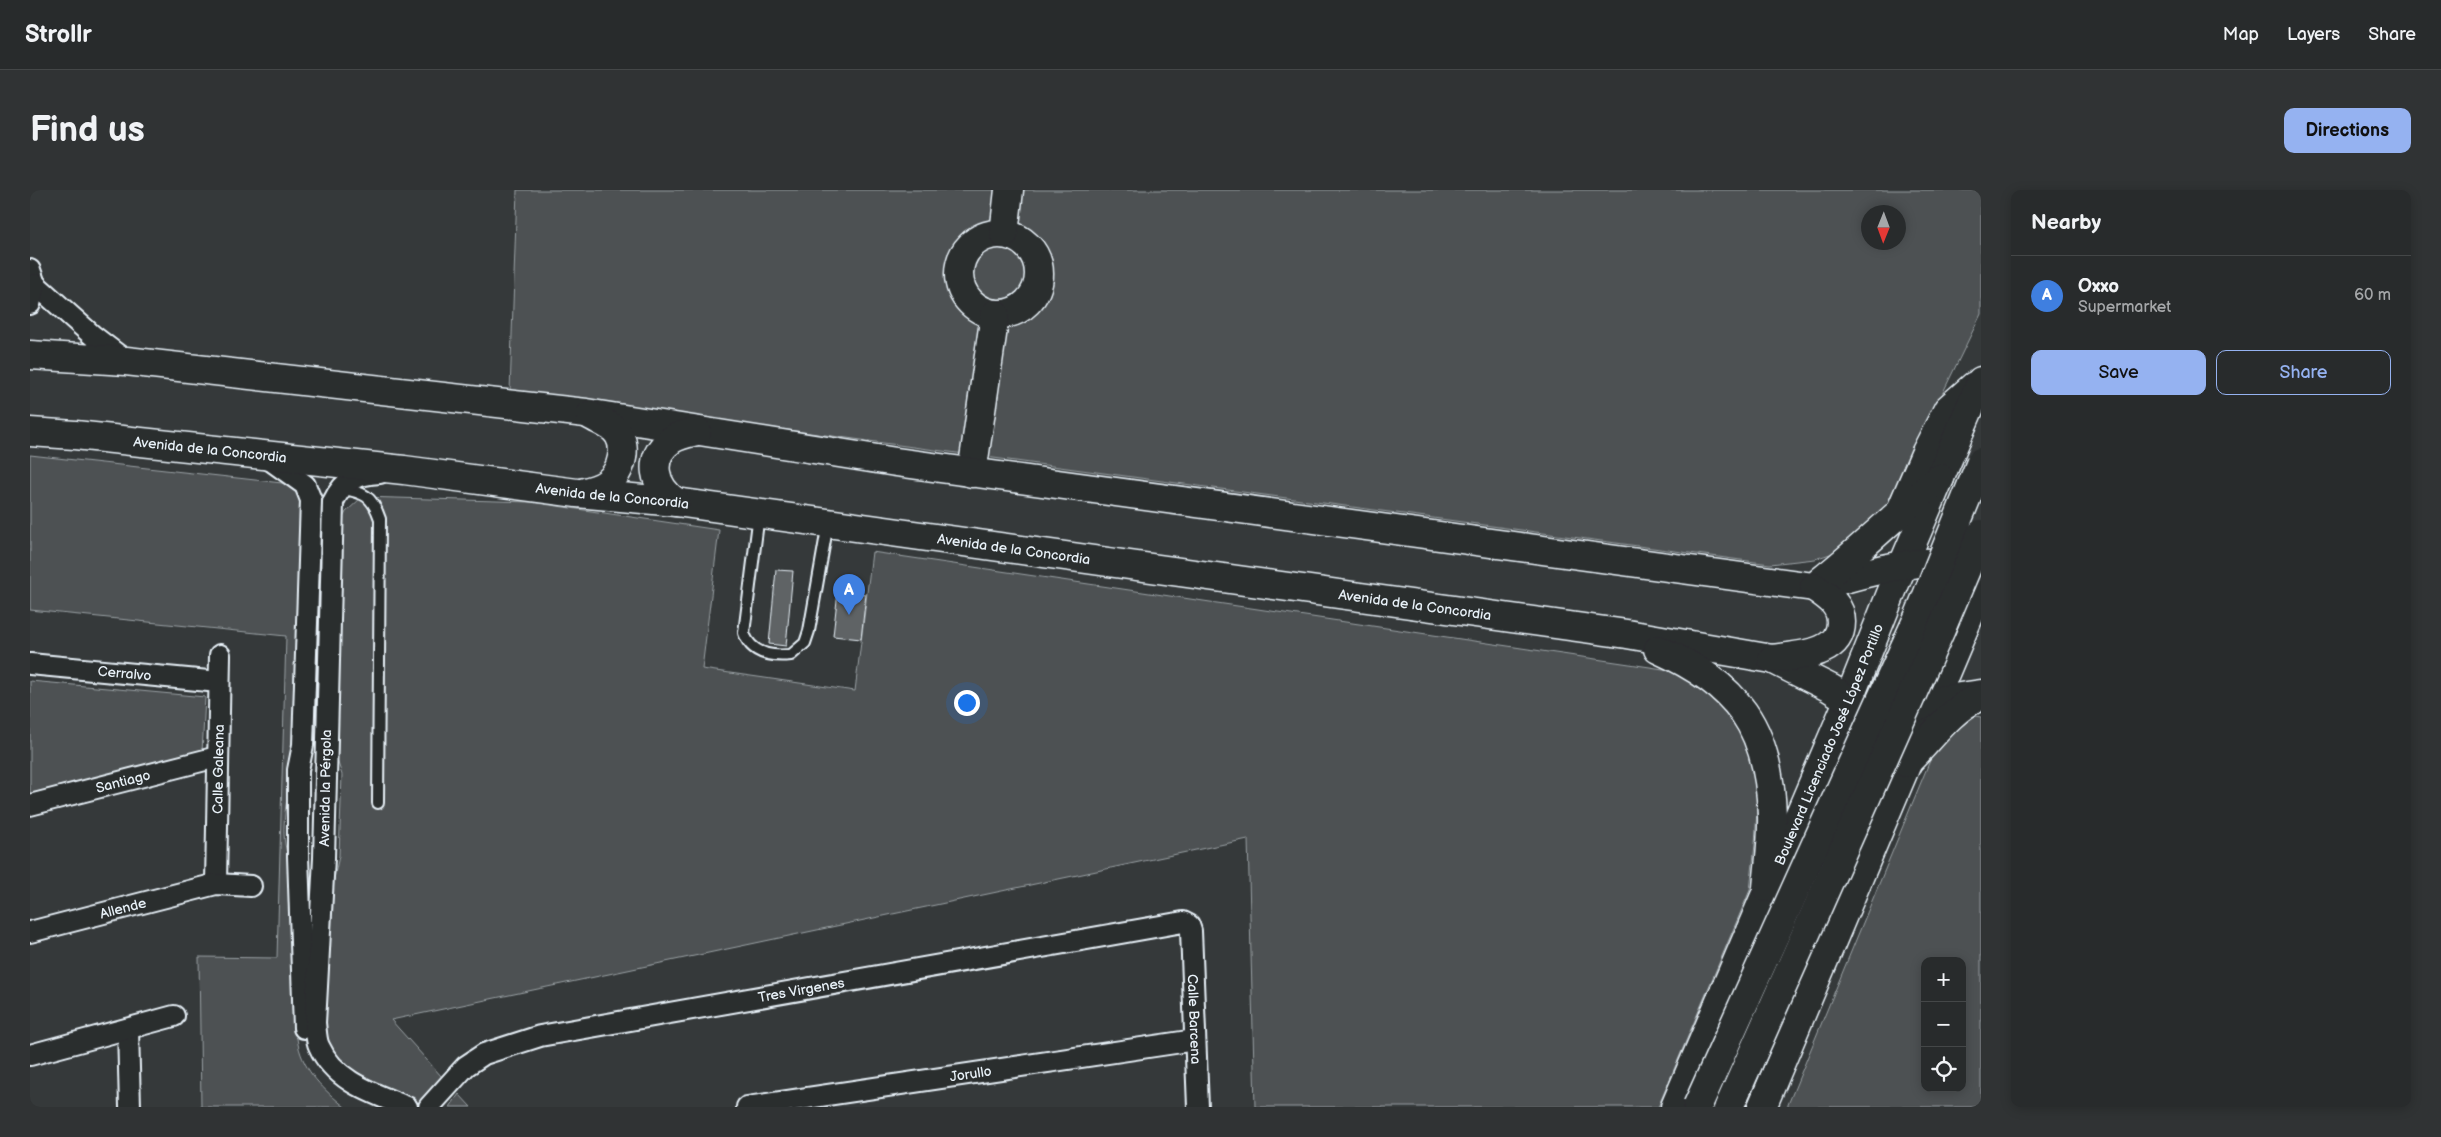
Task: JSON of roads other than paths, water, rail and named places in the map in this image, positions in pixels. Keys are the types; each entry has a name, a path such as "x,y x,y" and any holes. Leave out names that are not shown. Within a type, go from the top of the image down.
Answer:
{"main road":[{"path":"1004,234 1009,190"},
{"path":"991,234 1004,234 1017,238 1028,246 1036,258 1039,271 1038,285 1032,297 1022,307 1009,313 995,314 983,311 972,304 964,294 959,283 958,270 962,258 969,247 979,239 991,234"},
{"path":"972,472 995,314"},
{"path":"30,355 126,361 586,413 972,472 1814,587 1903,565 1924,562 1950,563 1981,572"},
{"path":"1901,510 1926,452 1948,409 1981,381"},
{"name":"Boulevard Licenciado José López Portillo","path":"1675,1107 1849,699 1981,381"},
{"path":"577,493 592,490 606,484 617,473 622,459 622,444 615,430 586,413"},
{"path":"676,502 658,484 655,472 657,459 663,448 672,439 697,431"},
{"name":"Avenida de la Concordia","path":"30,432 75,435 404,470 577,493 676,502 1627,634 1772,659 1877,713 1907,712 1932,701 1981,695"},
{"name":"Boulevard Licenciado José López Portillo","path":"1697,1107 1914,627 1981,462"},
{"path":"1814,587 1940,478"},
{"path":"1940,478 1942,496 1951,511 1966,522 1981,524"},
{"path":"1729,1107 1942,629 1981,534"},
{"path":"1772,659 1818,651 1833,644 1839,636 1840,616 1837,606 1814,587"},
{"path":"1762,1107 1981,588"},
{"path":"1627,634 1688,662 1715,680 1733,698 1754,725 1768,764 1773,817 1767,888"},
{"path":"1906,763 1922,749 1954,711 1981,695"},
{"path":"1815,776 1832,762 1842,759 1863,761 1873,767 1883,779 1889,794 1889,805"}],"street":[{"path":"30,304 33,277"},
{"path":"33,277 92,334 126,361"},
{"name":"Avenida la Pérgola","path":"264,456 305,485 311,500 303,745 298,770 302,1011 306,1046 314,1064 339,1090 357,1101 374,1107"},
{"path":"340,488 351,479 404,470"},
{"name":"Avenida la Pérgola","path":"340,488 333,502 326,746 327,778 315,1023 318,1045 334,1068 351,1083 407,1107"},
{"name":"Calle Galeana","path":"216,884 220,655"},
{"name":"Cerralvo","path":"30,664 219,682"},
{"path":"303,745 326,746"},
{"name":"Santiago","path":"30,805 217,756"},
{"path":"300,884 321,883"},
{"name":"Allende","path":"30,932 216,884 251,886"},
{"name":"Tres Virgenes","path":"429,1107 466,1066 484,1054 540,1036 1175,922 1183,922 1189,926 1191,931"},
{"name":"Calle Barcena","path":"1191,931 1198,1107"},
{"path":"30,1054 174,1016"},
{"path":"128,1029 130,1107"},
{"name":"Jorullo","path":"747,1107 1195,1040"}],"lane":[{"path":"340,488 362,493 375,503 380,519 378,803"},
{"path":"760,513 744,632 750,646 756,651 768,654 792,654 805,643 809,631 828,523"}],"place":[{"name":"Oxxo","path":"849,615"}]}
